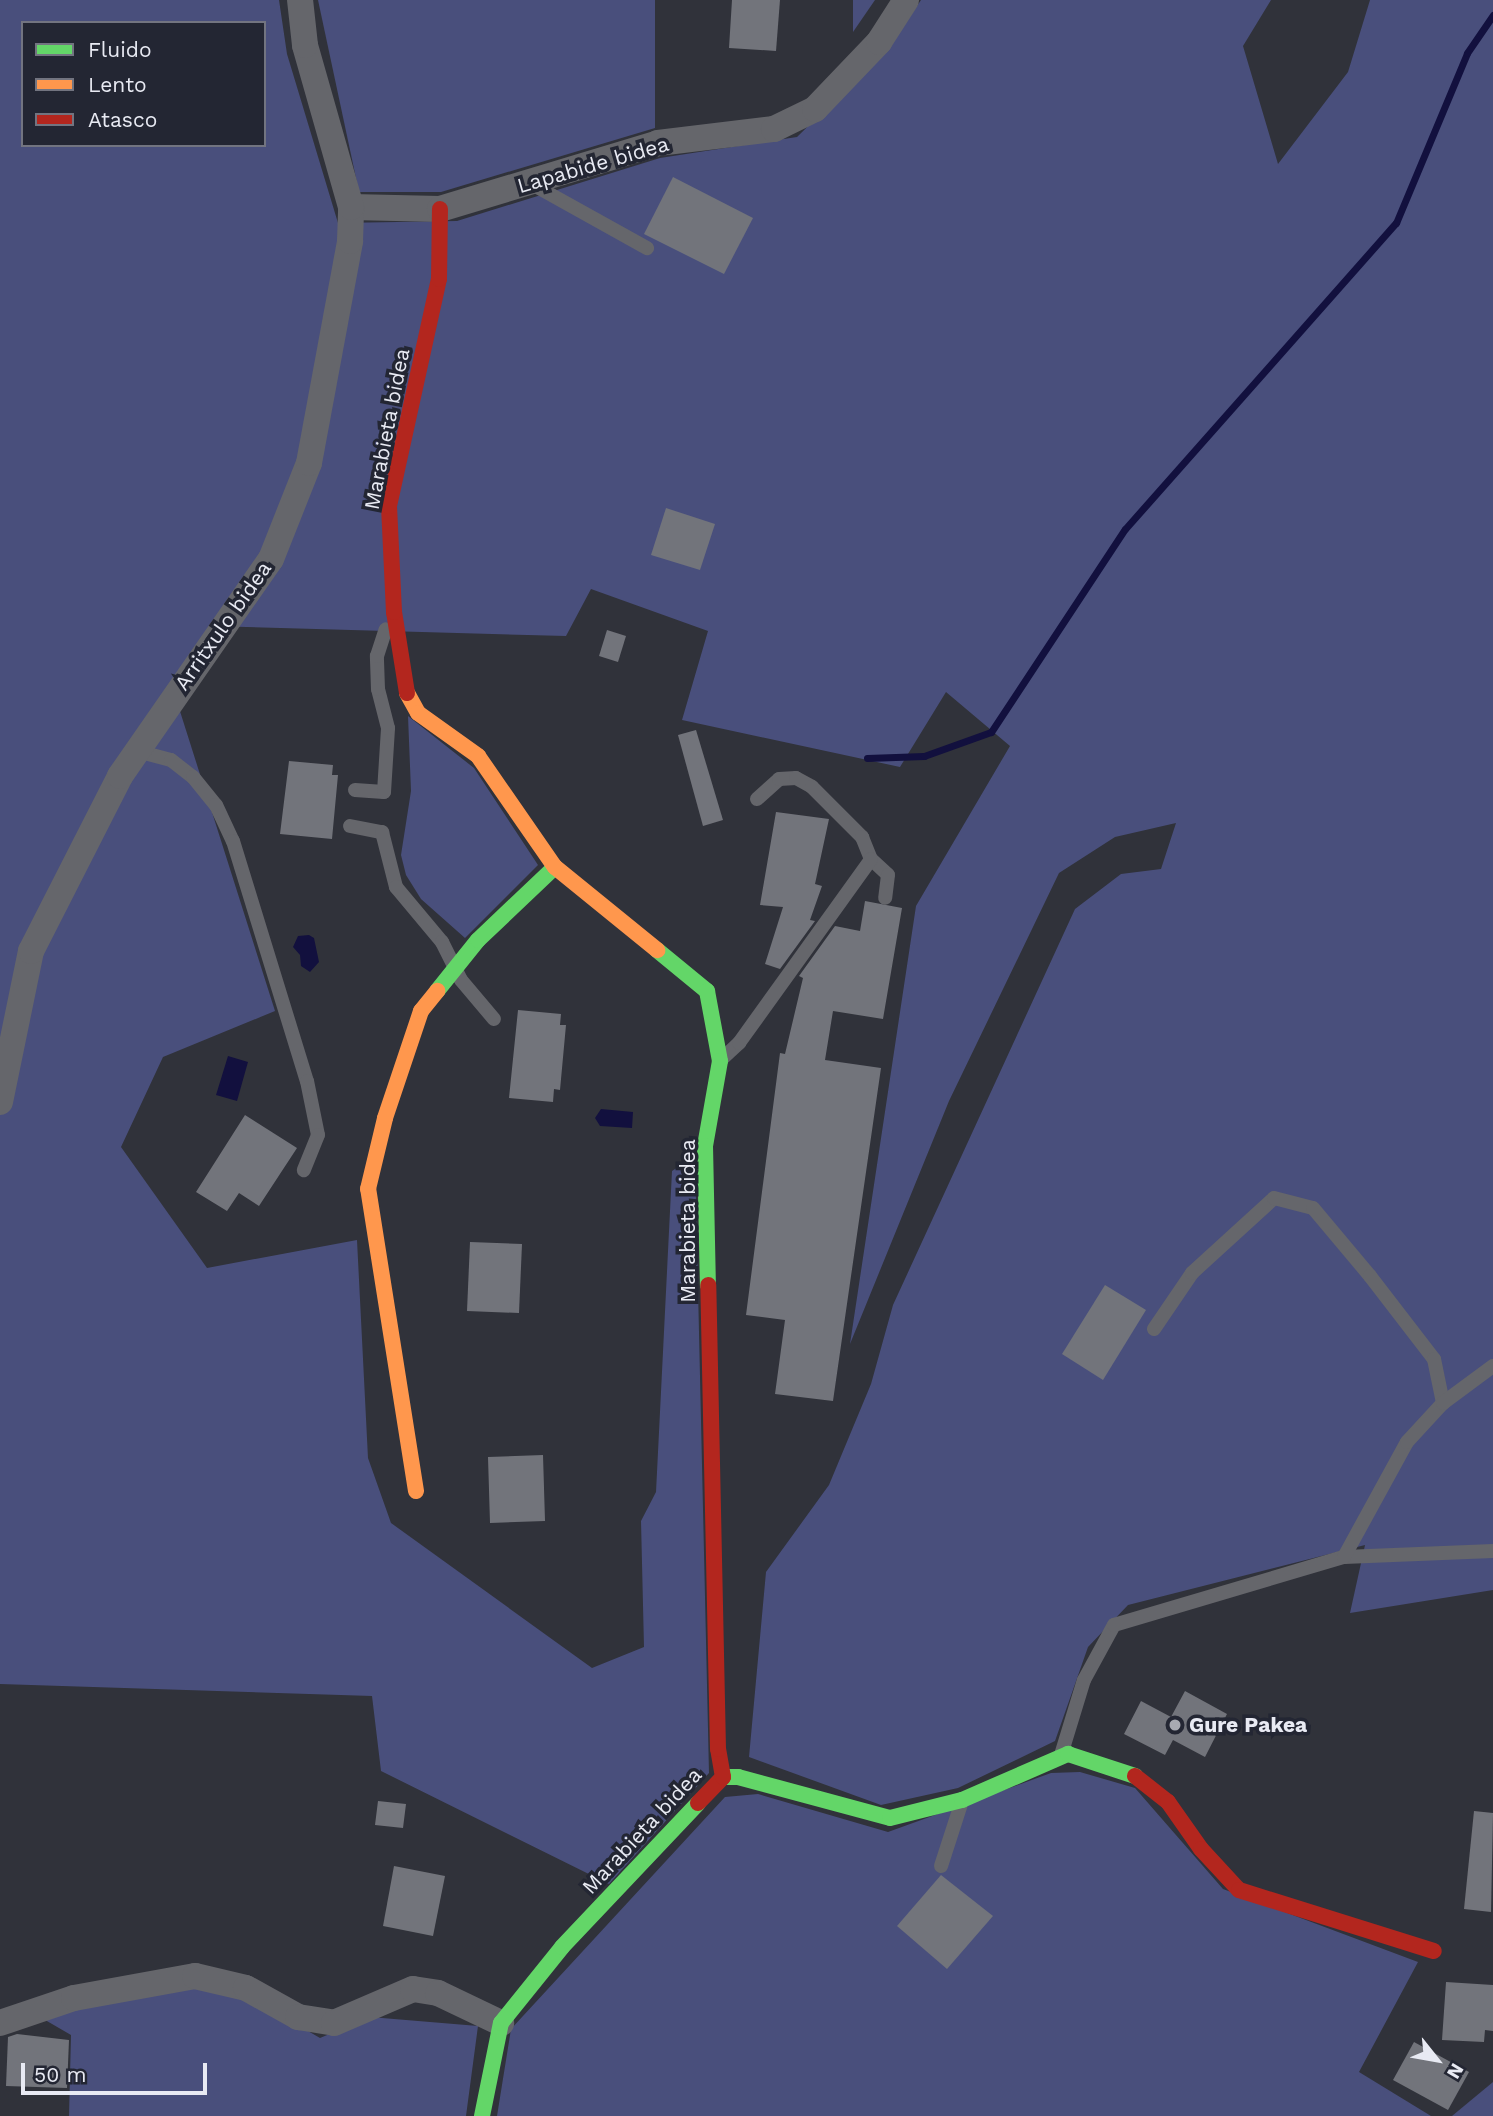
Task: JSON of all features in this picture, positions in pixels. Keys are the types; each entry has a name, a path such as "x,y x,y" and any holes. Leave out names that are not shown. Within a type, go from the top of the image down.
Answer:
{"street":[{"name":"Arritxulo bidea","path":"0,1102 31,951 120,776 271,559 309,463 350,241 351,207 305,45 300,0"},
{"name":"Lapabide bidea","path":"351,207 440,209 658,143 774,129 815,109 879,42 906,0"},
{"name":"Marabieta bidea","path":"440,209 439,279 388,506 394,612 407,694 418,713 478,756 555,867 707,990 720,1061 705,1146 718,1749 723,1777 562,1947 500,2023 482,2116"},
{"path":"415,1490 368,1189 385,1118 417,1023 454,967 545,872 555,867"},
{"path":"723,1777 738,1777 890,1818 962,1800 1068,1754 1135,1776 1168,1802 1201,1849 1239,1890 1434,1951"},
{"path":"0,2023 74,1998 195,1976 246,1988 298,2017 334,2023 413,1989 438,1993 500,2023"}],"lane":[{"path":"529,183 647,248"},
{"path":"355,790 384,792 388,729 378,689 377,656 394,612"},
{"path":"136,751 171,760 193,776 216,805 233,841 307,1081 318,1135 304,1170"},
{"path":"758,799 779,779 796,778 812,787 862,837 871,859 888,874 886,898"},
{"path":"350,826 382,832 396,887 442,943 454,967 494,1019"},
{"path":"720,1061 739,1043 871,859"},
{"path":"1154,1329 1192,1273 1275,1198 1313,1208 1370,1276 1434,1359 1443,1403"},
{"path":"1343,1557 1408,1442 1443,1403 1493,1366"},
{"path":"1061,1756 1084,1680 1114,1625 1343,1557 1493,1551"},
{"path":"941,1866 962,1800"}],"shaded area":[{"path":"0,0 279,0 287,54 338,223 457,221 660,158 797,137 891,45 921,0 1271,0 1243,46 1278,164 1348,72 1370,0 1493,0 1493,1590 1350,1613 1365,1545 1128,1605 1088,1647 1055,1741 958,1788 881,1805 749,1757 766,1572 829,1485 871,1384 893,1305 1075,909 1121,874 1161,869 1176,823 1115,837 1059,873 949,1101 850,1344 916,906 1010,746 946,692 900,767 682,720 708,631 591,589 566,636 209,626 172,686 275,1011 163,1057 121,1147 207,1268 357,1240 368,1458 391,1523 592,1668 644,1647 641,1521 656,1492 672,1171 695,1156 709,1773 609,1884 381,1771 372,1696 0,1684"},
{"path":"318,0 655,0 655,128 441,192 359,192"},
{"path":"853,0 875,0 853,32"},
{"path":"408,716 474,768 538,865 465,938 421,899 406,875 401,855 411,791"},
{"path":"309,935 314,938 319,962 310,972 301,966 300,955 293,947 298,936"},
{"path":"228,1056 248,1062 237,1101 216,1095"},
{"path":"601,1109 633,1112 632,1128 600,1126 595,1118"},
{"path":"1080,1772 1135,1788 1223,1889 1418,1962 1359,2072 1431,2116 497,2116 511,2029 725,1797 758,1794 888,1832 1051,1773"},
{"path":"183,1985 239,1991 320,2038 370,2017 478,2026 466,2116 69,2116 71,2035 40,2017"},
{"path":"1493,2082 1493,2116 1452,2116"}],"building":[{"path":"732,0 780,0 776,51 729,48"},
{"path":"673,177 753,218 724,274 644,234"},
{"path":"666,508 715,524 700,570 651,555"},
{"path":"607,630 626,636 618,662 599,656"},
{"path":"696,730 723,820 703,826 678,735"},
{"path":"289,761 333,765 332,775 338,775 332,839 280,834"},
{"path":"776,812 829,819 815,884 822,886 810,920 815,921 780,969 765,964 783,907 760,905"},
{"path":"865,901 902,908 883,1019 833,1011 825,1060 881,1068 833,1401 775,1394 785,1320 746,1315 780,1053 785,1054 803,978 799,976 835,926 860,931"},
{"path":"518,1010 561,1014 560,1025 566,1025 560,1090 554,1089 553,1102 509,1098"},
{"path":"245,1115 297,1148 259,1206 239,1193 227,1211 196,1192"},
{"path":"470,1242 522,1244 519,1313 467,1311"},
{"path":"1105,1285 1146,1310 1103,1380 1062,1354"},
{"path":"543,1455 545,1521 490,1523 488,1457"},
{"name":"Gure Pakea","path":"1185,1691 1227,1714 1205,1757 1173,1740 1165,1755 1124,1734 1141,1701 1171,1717"},
{"path":"378,1801 406,1804 403,1828 375,1825"},
{"path":"1474,1811 1493,1813 1491,1912 1464,1909"},
{"path":"394,1866 445,1876 433,1936 383,1926"},
{"path":"941,1875 993,1916 947,1969 897,1926"},
{"path":"1446,1982 1493,1985 1493,2031 1485,2030 1484,2042 1442,2040"},
{"path":"17,2034 69,2040 67,2088 6,2086 8,2037"},
{"path":"1414,2042 1469,2072 1448,2110 1393,2080"}],"waterway":[{"path":"867,758 924,756 991,732 1125,529 1396,223 1467,53 1493,15"}],"traffic: fast":[{"path":"437,991 478,940 555,867"},
{"path":"657,950 707,991 720,1061 705,1146 708,1285"},
{"path":"723,1777 738,1777 890,1818 962,1800 1068,1754 1135,1776"},
{"path":"482,2116 501,2023 562,1947 698,1803"}],"traffic: slow":[{"path":"407,693 418,713 478,756 555,867 657,950"},
{"path":"416,1491 368,1189 385,1118 421,1011 437,991"}],"traffic: jam":[{"path":"407,693 394,612 389,506 439,279 440,209"},
{"path":"698,1803 723,1777 718,1749 708,1285"},
{"path":"1135,1776 1168,1802 1201,1849 1239,1890 1434,1951"}],"place":[{"name":"Gure Pakea","path":"1175,1725"}]}
